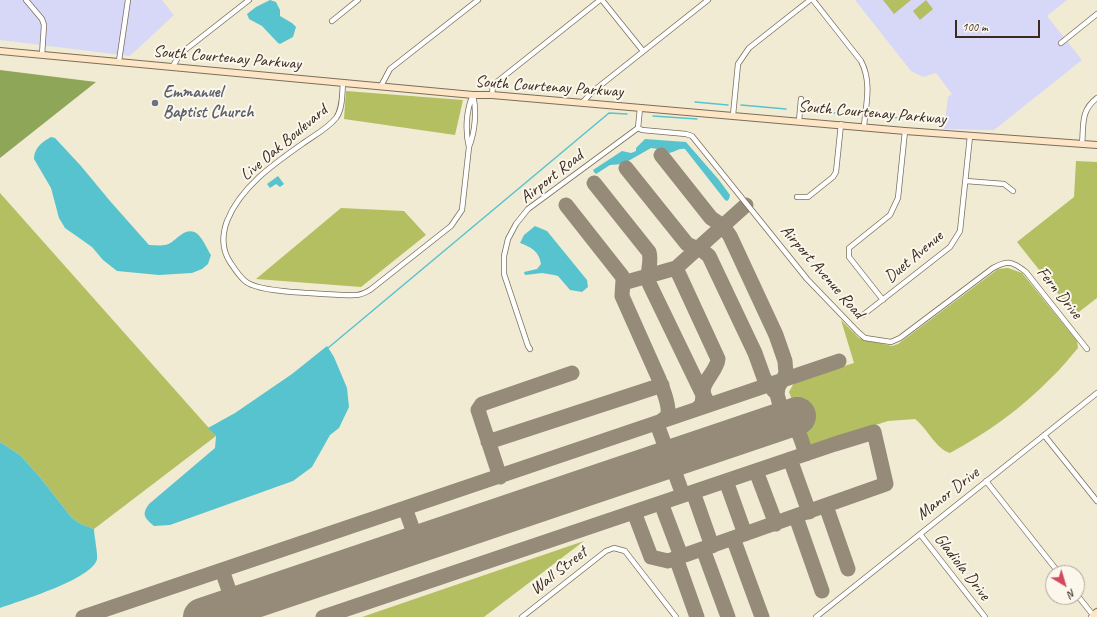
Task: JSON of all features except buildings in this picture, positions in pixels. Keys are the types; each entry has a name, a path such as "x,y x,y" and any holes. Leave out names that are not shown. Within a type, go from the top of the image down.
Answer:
{"main road":[{"name":"South Courtenay Parkway","path":"0,51 472,95 492,95 864,126 905,131 1097,145"}],"street":[{"path":"26,0 42,19 44,25 42,55"},
{"path":"119,62 128,0"},
{"path":"172,66 180,54 249,0"},
{"path":"332,21 358,0"},
{"path":"381,86 390,69 478,0"},
{"path":"492,95 494,85 601,0 643,51"},
{"path":"582,103 592,92 708,0"},
{"path":"733,115 738,64 743,55 749,48 811,0 865,68 868,82 864,126"},
{"path":"1060,43 1097,14"},
{"name":"Live Oak Boulevard","path":"343,82 341,105 337,117 321,131 292,151 263,174 242,195 231,212 224,234 223,243 225,253 238,273 250,284 276,291 357,295 370,290 451,226 462,210 469,148 467,138 468,104 472,95"},
{"path":"1082,144 1084,114 1089,104 1097,98"},
{"path":"799,121 801,99"},
{"path":"638,128 640,108"},
{"path":"797,197 808,196 833,177 836,172 841,124"},
{"name":"Airport Avenue Road","path":"638,128 642,130 686,134 692,136 807,279 865,338 891,342 900,338 993,268 1005,262"},
{"name":"Airport Road","path":"530,349 504,274 504,256 508,239 516,224 528,209 638,128"},
{"path":"883,300 848,257 849,248 890,215 898,198 905,131"},
{"name":"Duet Avenue","path":"863,315 950,247 960,231 970,136"},
{"path":"966,181 1004,184 1013,191"},
{"name":"Fern Drive","path":"1005,262 1017,265 1026,272 1087,349"},
{"name":"Manor Drive","path":"816,617 1097,393"},
{"path":"1044,435 1097,501"},
{"path":"986,482 1053,565"},
{"name":"Gladiola Drive","path":"920,534 985,617"},
{"name":"Wall Street","path":"522,617 606,550 614,548 624,552 676,617"},
{"path":"1085,604 1094,615"}],"shaded area":[{"path":"0,0 162,0 174,15 130,56 0,40"},
{"path":"855,0 1067,0 1047,16 1082,60 994,130 944,129 948,97 952,94 936,73 923,77 911,71"}],"green space":[{"path":"883,0 911,0 894,14"},
{"path":"926,0 933,9 920,20 913,11"},
{"path":"0,70 96,82 0,158"},
{"path":"346,91 463,100 455,135 344,119"},
{"path":"1076,161 1097,162 1097,298 1075,315 1017,242 1074,197"},
{"path":"0,193 216,436 94,529 81,524 72,518 39,476 20,455 0,442"},
{"path":"341,208 404,211 426,235 361,287 256,279"},
{"path":"1008,268 1022,273 1077,341 1078,348 1058,371 1028,400 991,428 950,453 940,447 915,419 888,421 814,445 810,444 807,440 789,392 795,381 854,363 841,320 859,338 892,346 898,344 998,269"},
{"path":"584,541 484,617 362,617"}],"water":[{"path":"270,0 276,2 280,10 280,16 296,27 293,37 280,44 262,26 249,19 247,14 256,7"},
{"path":"51,137 55,138 81,166 149,245 171,243 185,233 190,231 195,232 202,239 211,255 208,264 202,269 192,273 159,275 117,271 103,260 92,247 65,228 59,218 51,188 34,159 35,152 39,146"},
{"path":"645,139 686,142 719,180 730,195 729,199 727,201 725,200 685,149 669,153 665,150 651,148 623,164 610,165 596,174 594,172 593,170 622,151 631,153 636,151 636,148"},
{"path":"278,176 284,184 280,187 276,184 270,188 267,184"},
{"path":"535,226 547,231 587,280 588,287 582,292 570,290 558,276 542,273 525,275 524,272 537,269 541,264 534,250 520,243 524,235"},
{"path":"327,346 334,357 347,388 349,407 339,428 330,435 312,467 293,481 170,525 154,526 148,521 145,516 145,511 149,504 215,448 216,436 208,428 235,413 292,374"},
{"path":"0,442 20,455 39,476 72,518 81,524 94,529 97,559 92,567 70,581 38,595 0,608"}],"waterway":[{"path":"695,102 728,105"},
{"path":"741,105 786,109"},
{"path":"813,111 858,115"},
{"path":"328,348 609,113 627,114"},
{"path":"653,116 697,119"},
{"path":"872,116 900,118"}],"taxiway":[{"path":"661,155 711,218 723,226 730,236 776,335 785,361 786,374 778,387 777,395"},
{"path":"626,168 687,244 703,251 709,256 755,353 764,378 774,391"},
{"path":"594,183 649,252 650,259 648,281 703,395 702,404 697,409"},
{"path":"566,205 622,276 622,296 666,398 668,408 667,416 657,424 683,495"},
{"path":"623,283 676,268 746,205"},
{"path":"676,268 718,359 717,364 705,384 704,394 706,399"},
{"path":"83,617 839,361"},
{"path":"500,477 478,410 482,404 572,373"},
{"path":"488,442 662,385"},
{"path":"774,386 780,405 779,415 774,424 782,423 793,426 797,430 806,454"},
{"path":"323,617 835,444 874,432 886,484 668,561 651,557 634,512"},
{"path":"790,459 809,512"},
{"path":"756,471 776,524"},
{"path":"726,481 745,534"},
{"path":"693,492 712,546"},
{"path":"661,503 681,556"},
{"path":"826,506 848,569"},
{"path":"405,508 418,544"},
{"path":"796,517 822,591"},
{"path":"733,538 762,617"},
{"path":"703,549 728,617"},
{"path":"676,558 697,617"},
{"path":"222,570 238,617"}],"runway":[{"path":"202,617 797,416"}],"place":[{"name":"Emmanuel Baptist Church","path":"155,103"}]}
